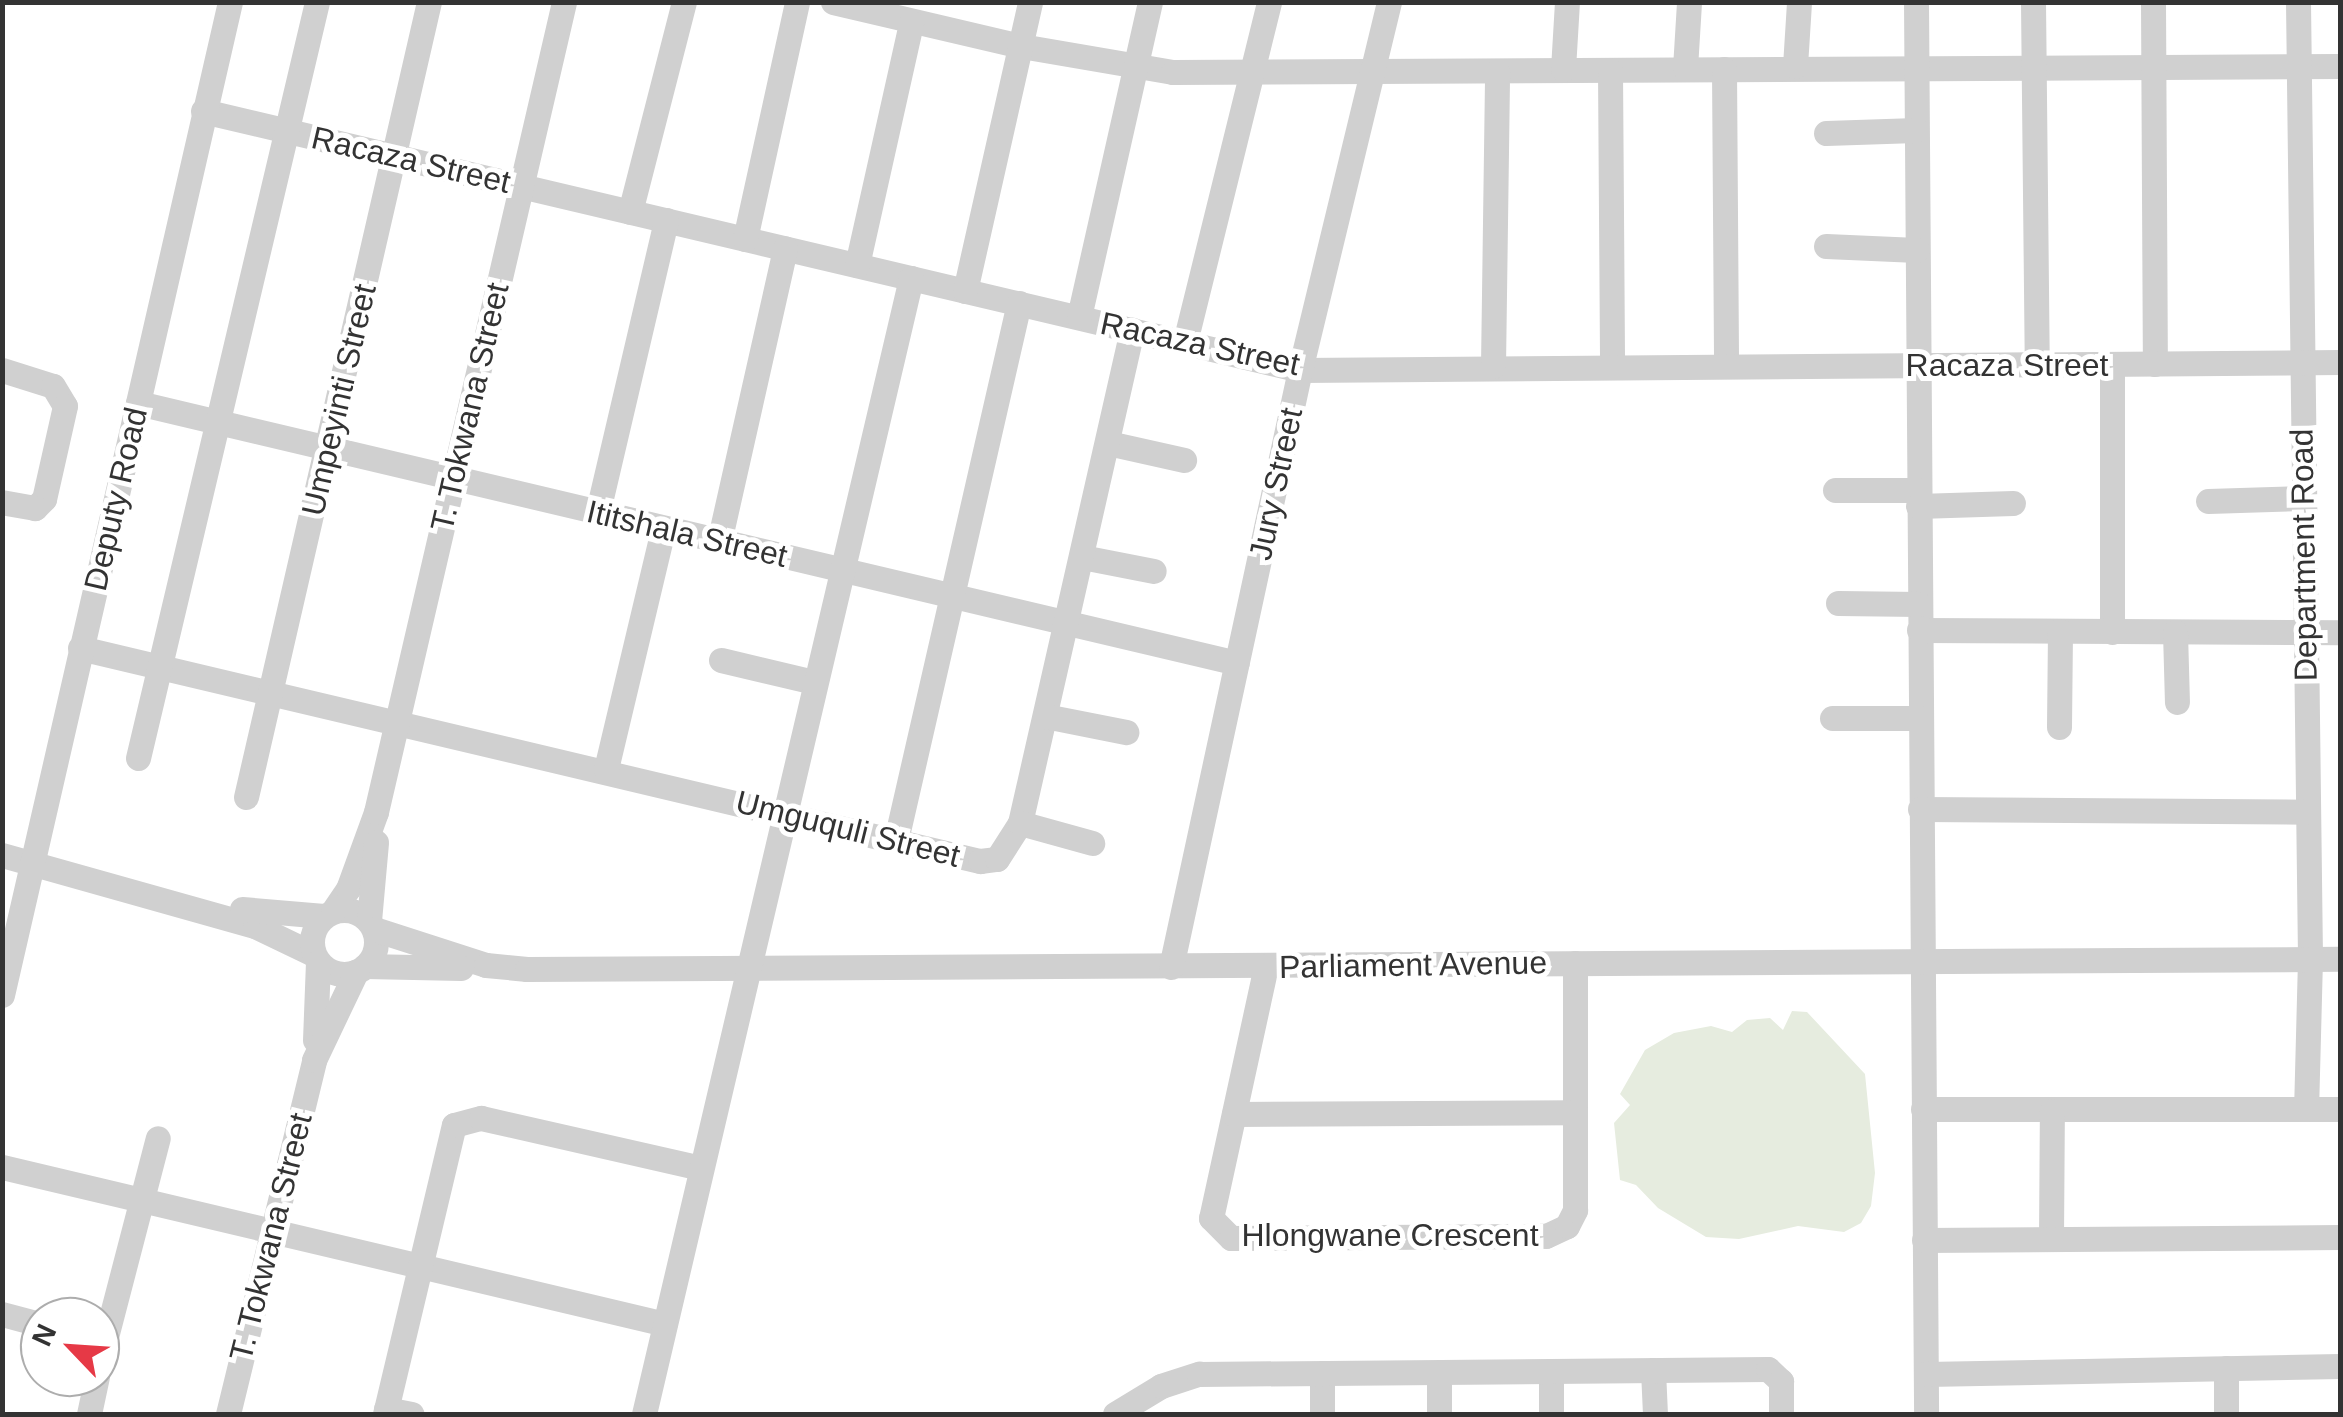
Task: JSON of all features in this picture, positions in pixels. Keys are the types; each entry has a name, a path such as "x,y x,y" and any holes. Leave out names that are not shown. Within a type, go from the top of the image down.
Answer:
{"street":[{"name":"Deputy Road","path":"2,995 230,2"},
{"path":"138,758 290,132 317,2"},
{"name":"Umpeyinti Street","path":"246,797 429,2"},
{"name":"T. Tokwana Street","path":"328,913 348,889 376,812 564,2"},
{"path":"630,212 684,2"},
{"path":"744,239 797,2"},
{"path":"833,2 911,23 1134,68 1371,74 1795,66 2340,66"},
{"path":"965,290 1030,2"},
{"path":"1079,318 1150,2"},
{"path":"1184,342 1269,2"},
{"name":"Jury Street","path":"1171,967 1300,370 1389,2"},
{"path":"1563,69 1567,2"},
{"path":"1685,68 1690,2"},
{"path":"1795,66 1799,2"},
{"path":"1916,2 1920,810 1926,961 1922,1109 1926,1414"},
{"path":"2033,2 2036,365"},
{"path":"2152,2 2156,364"},
{"name":"Department Road","path":"2298,2 2310,959 2306,1108"},
{"path":"857,265 911,23"},
{"path":"1724,69 1726,366"},
{"path":"1610,70 1612,366"},
{"path":"1493,366 1497,72"},
{"name":"Racaza Street","path":"203,111 1300,370 2340,362"},
{"path":"1826,133 1916,130"},
{"path":"598,514 666,220"},
{"path":"1826,246 1917,250"},
{"path":"720,542 785,248"},
{"path":"644,1414 697,1168 752,970 814,682 910,278"},
{"path":"896,840 1019,303"},
{"name":"Umguquli Street","path":"80,648 396,724 606,769 980,862 997,860 1020,823 1132,330"},
{"path":"2112,364 2112,632"},
{"path":"2,370 38,378 62,394 44,499 35,508 2,502"},
{"name":"Ititshala Street","path":"138,403 598,514 1068,618 1237,663"},
{"path":"1108,444 1184,460"},
{"path":"1835,490 2014,503"},
{"path":"2208,501 2304,498"},
{"path":"606,769 663,529"},
{"path":"1082,557 1154,571"},
{"path":"1838,603 1919,604"},
{"path":"1919,630 2340,632"},
{"path":"2059,726 2060,631"},
{"path":"2175,632 2178,702"},
{"path":"721,660 814,682"},
{"path":"1045,716 1126,732"},
{"path":"1832,718 1920,718"},
{"path":"1920,810 2306,812"},
{"name":"T. Tokwana Street","path":"372,925 376,812"},
{"path":"1020,823 1092,843"},
{"path":"2,855 276,934 336,973 361,969 374,953 372,925 353,910 328,913 182,904"},
{"path":"316,958 312,933 328,913"},
{"name":"Parliament Avenue","path":"372,925 486,965"},
{"name":"T. Tokwana Street","path":"314,1060 316,958"},
{"name":"Parliament Avenue","path":"361,969 486,965 752,970 2340,959"},
{"name":"Hlongwane Crescent","path":"1266,966 1210,1218 1230,1238 1556,1234 1575,1210 1576,963"},
{"name":"T. Tokwana Street","path":"228,1414 314,1060 361,969"},
{"path":"1922,1109 2340,1109"},
{"path":"2050,1239 2052,1110"},
{"path":"1234,1114 1576,1112"},
{"path":"412,1414 386,1412 448,1134 462,1118 697,1168"},
{"path":"115,1297 158,1138"},
{"path":"2,1167 665,1324"},
{"path":"1924,1240 2340,1237"},
{"path":"1926,1374 2340,1366"},
{"path":"2226,1368 2226,1414"},
{"path":"1653,1370 1655,1414"},
{"path":"1128,1411 1199,1374 1653,1370 1777,1373 1782,1414"},
{"path":"1322,1372 1322,1414"},
{"path":"1438,1372 1439,1414"},
{"path":"1551,1372 1551,1414"}],"shaded area":[{"path":"1792,1011 1807,1012 1865,1074 1875,1173 1871,1206 1861,1223 1844,1232 1798,1226 1739,1239 1706,1237 1658,1208 1636,1185 1620,1180 1614,1123 1630,1105 1620,1094 1645,1050 1674,1033 1711,1026 1732,1032 1747,1020 1770,1018 1783,1030"}]}
